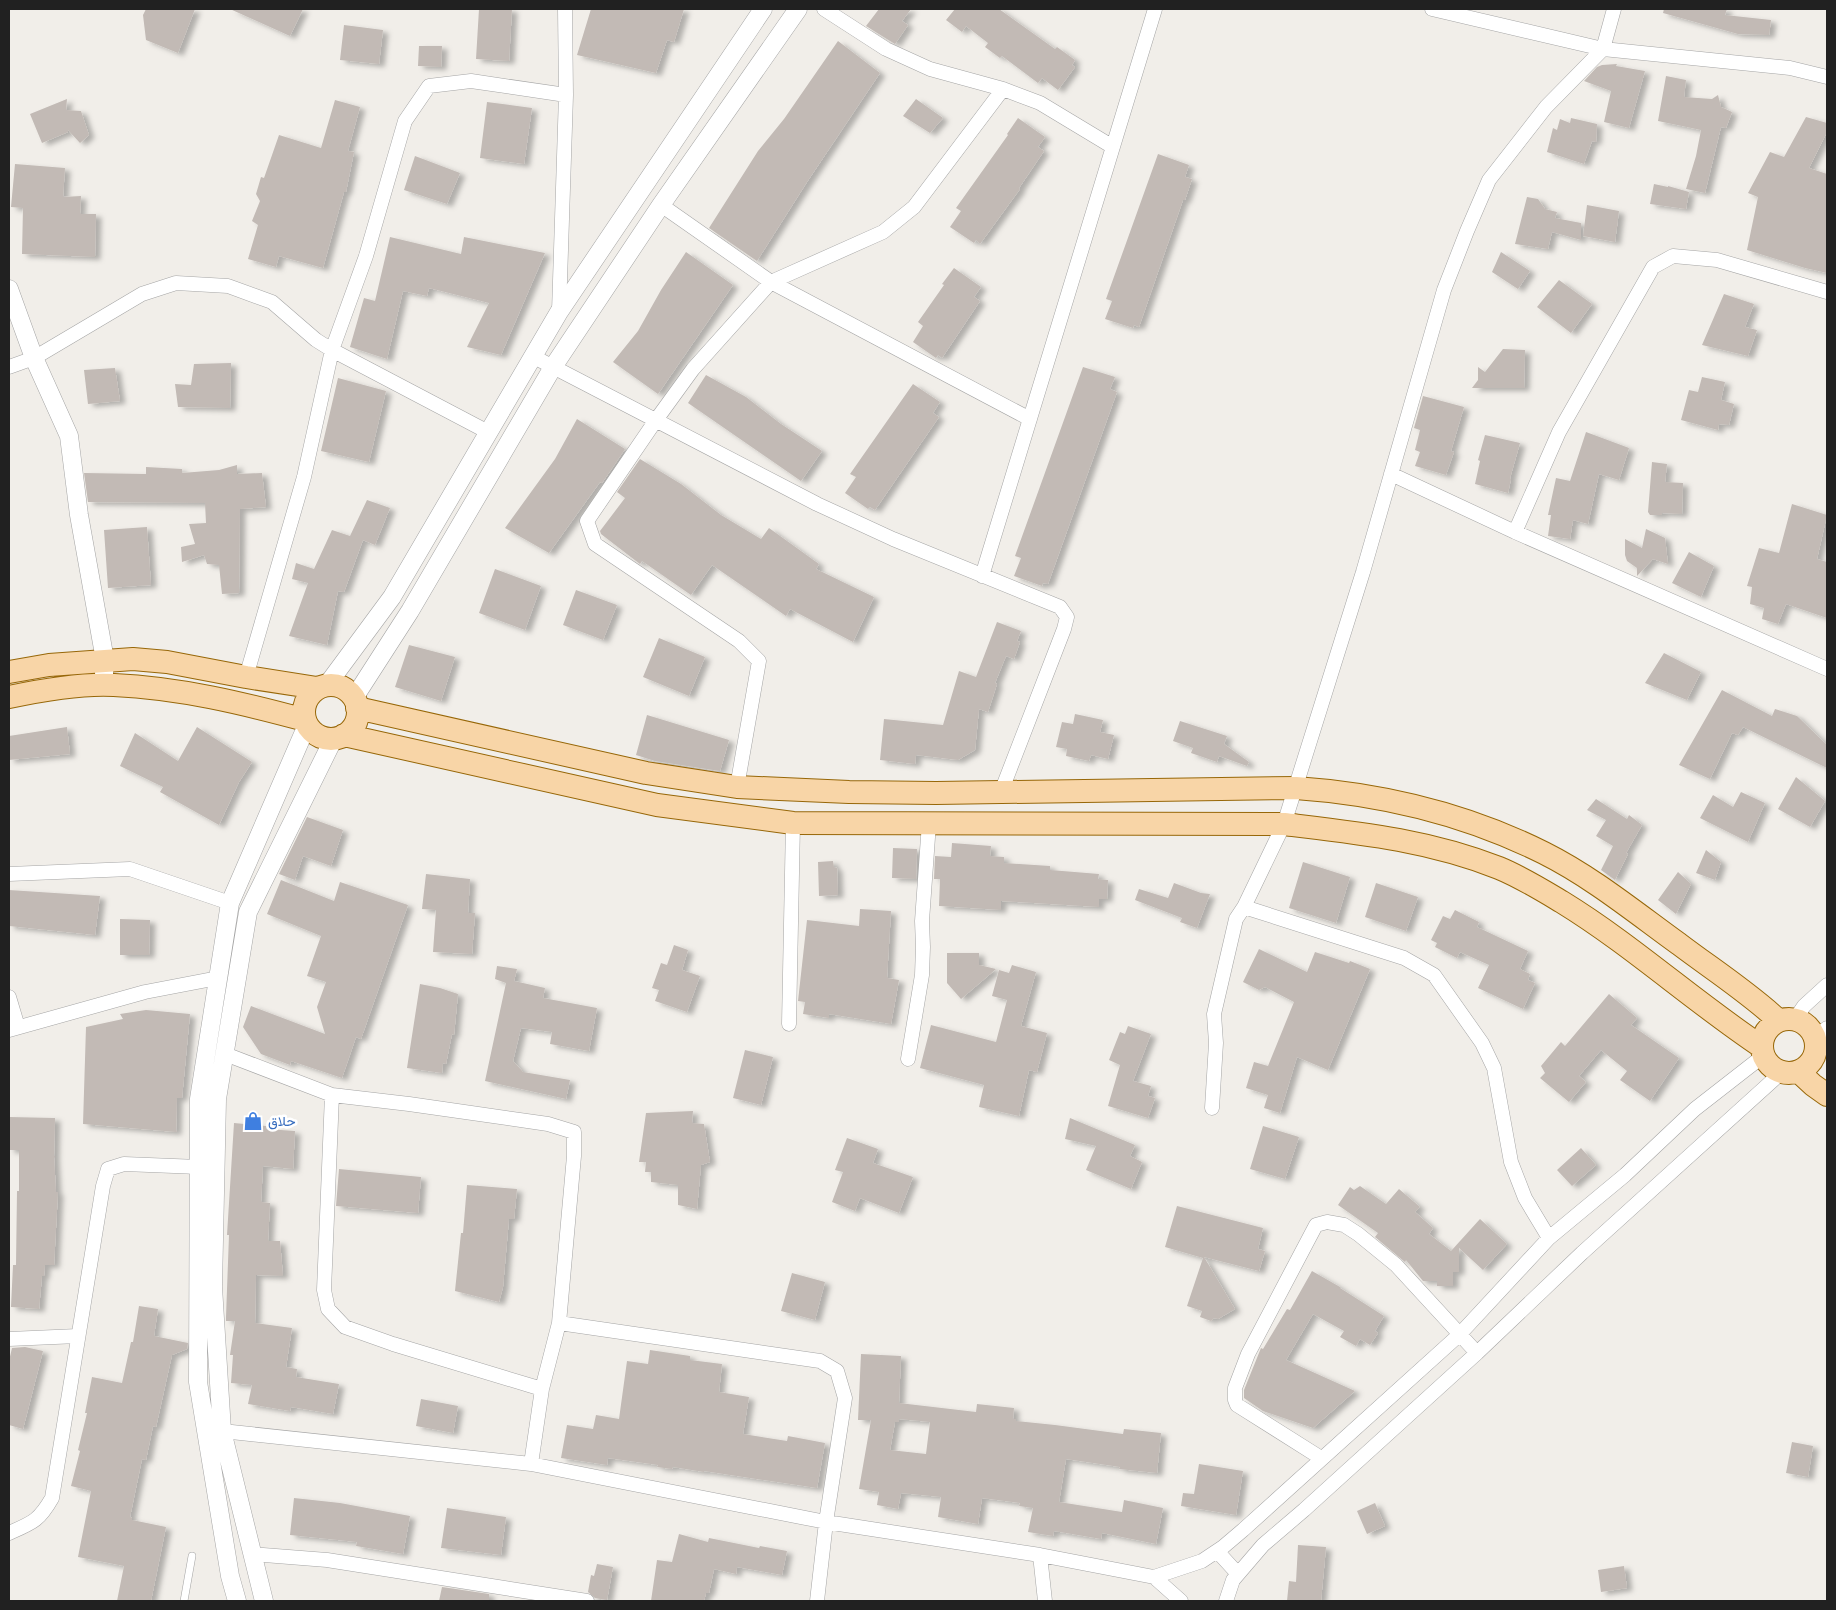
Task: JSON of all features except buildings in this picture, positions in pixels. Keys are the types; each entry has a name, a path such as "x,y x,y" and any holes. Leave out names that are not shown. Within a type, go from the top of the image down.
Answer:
{"main road":[{"path":"9,672 49,665 133,659 167,662 246,677 322,686 338,686 347,690 356,703 355,724 339,736"},
{"path":"9,697 52,689 103,685 161,689 215,697 306,722"},
{"path":"322,686 310,694 304,710 306,722 314,733 318,735 339,736 657,805 793,823 1284,824 1358,832 1422,844 1499,869 1544,891 1599,925 1762,1051 1770,1066 1790,1072 1827,1095"},
{"path":"356,703 646,773 738,787 849,792 1296,788 1332,791 1414,805 1488,828 1544,853 1616,899 1760,1003 1787,1020 1804,1023 1822,1041 1808,1066 1790,1072"},
{"path":"1762,1051 1762,1038 1766,1031 1787,1020"}],"street":[{"path":"559,312 566,95 565,9"},
{"path":"322,686 392,597 559,312 763,9"},
{"path":"356,703 553,367 661,205 798,9"},
{"path":"824,9 886,49 930,69 1003,88 1040,103 1113,147"},
{"path":"982,576 1155,9"},
{"path":"1432,9 1603,50 1790,68 1827,77"},
{"path":"1212,1108 1216,1043 1214,1014 1236,919 1244,907 1284,824 1296,788 1391,474 1444,290 1489,180 1546,107 1603,50 1614,9"},
{"path":"246,677 304,477 332,350 366,256 405,121 429,86 471,81 566,95"},
{"path":"738,787 759,661 740,641 595,544 587,521 693,369 771,282 883,232 914,207 1003,88"},
{"path":"661,205 771,282 1030,419"},
{"path":"1515,532 1559,432 1654,266 1673,256 1717,260 1827,292"},
{"path":"9,367 34,358 142,294 176,283 228,286 272,302 316,340 332,350 488,432"},
{"path":"9,288 34,358 69,436 79,515 105,660 103,685"},
{"path":"534,357 817,504 893,539 1060,607 1066,617 1064,629 1001,792"},
{"path":"1391,474 1515,532 1827,669"},
{"path":"264,1601 252,1554 198,1382 199,1099 230,903 306,722"},
{"path":"237,1601 230,1576 214,1432 213,1286 217,1099 248,912 339,736"},
{"path":"789,1024 793,823"},
{"path":"908,1059 922,975 922,921 929,823"},
{"path":"9,874 130,869 230,903"},
{"path":"1244,907 1404,958 1434,975 1482,1043 1494,1068 1512,1162 1525,1198 1550,1238"},
{"path":"9,997 14,1029 145,992 218,978"},
{"path":"1787,1020 1827,985"},
{"path":"211,1020 230,1023"},
{"path":"214,1432 531,1464 826,1522 1040,1555 1154,1576 1202,1560 1217,1551 1299,1481 1321,1458 1459,1335 1550,1238 1762,1051"},
{"path":"225,1054 332,1095 548,1124 574,1132 574,1156 559,1323 542,1389 531,1464"},
{"path":"1226,1601 1233,1580 1262,1545 1304,1510 1477,1353 1582,1252 1790,1072"},
{"path":"332,1095 324,1290 328,1309 345,1327 393,1344 542,1389"},
{"path":"9,1533 31,1524 43,1513 52,1498 103,1186 108,1169 124,1164 199,1167"},
{"path":"1321,1458 1237,1405 1235,1400 1235,1388 1248,1354 1316,1225 1327,1222 1344,1225 1358,1234 1396,1265 1477,1353"},
{"path":"559,1323 820,1361 837,1371 845,1398 826,1522 817,1601"},
{"path":"9,1339 78,1336"},
{"path":"1217,1551 1238,1574"},
{"path":"252,1554 327,1560 587,1601"},
{"path":"1040,1555 1045,1601"},
{"path":"1154,1576 1181,1601"}],"lane":[{"path":"184,1601 192,1556"}],"place":[{"name":"حلاق","path":"253,1121"}]}
